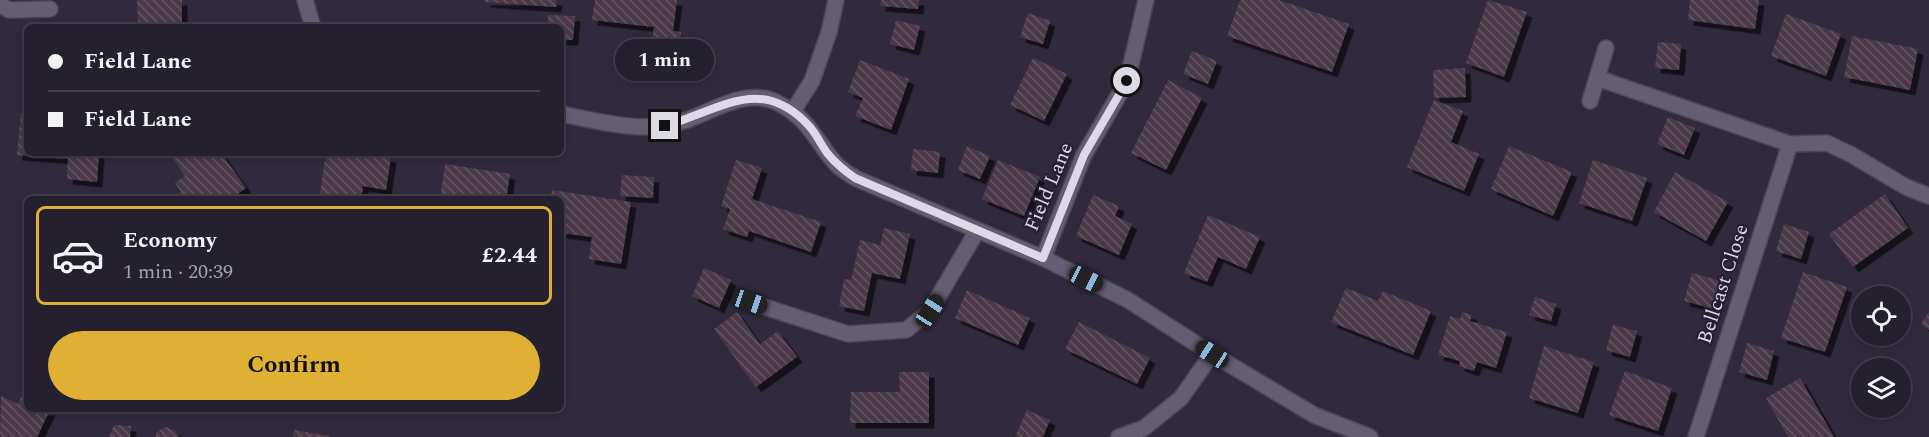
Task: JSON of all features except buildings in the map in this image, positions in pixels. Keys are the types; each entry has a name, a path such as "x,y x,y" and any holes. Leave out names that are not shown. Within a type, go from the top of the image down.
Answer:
{"street":[{"path":"305,0 312,24"},
{"path":"794,111 812,81 830,32 836,0"},
{"name":"Field Lane","path":"1043,258 1084,155 1127,81 1146,0"},
{"path":"0,5 9,10 50,9"},
{"path":"1590,101 1606,48"},
{"path":"1597,78 1790,144 1827,143 1906,187 1929,196"},
{"name":"Field Lane","path":"564,114 648,128 687,120 731,102 755,97 775,101 794,111 811,128 839,167 855,178 1043,258 1128,300 1314,416 1370,437"},
{"name":"Bellcast Close","path":"1696,437 1790,144"},
{"path":"750,302 848,334 906,330 930,311 977,231"},
{"path":"1119,437 1144,428 1181,398 1212,354"}],"route":[{"path":"665,126 687,120 731,102 755,97 775,101 794,111 811,128 839,167 855,178 1043,258 1084,155 1127,81"}]}
